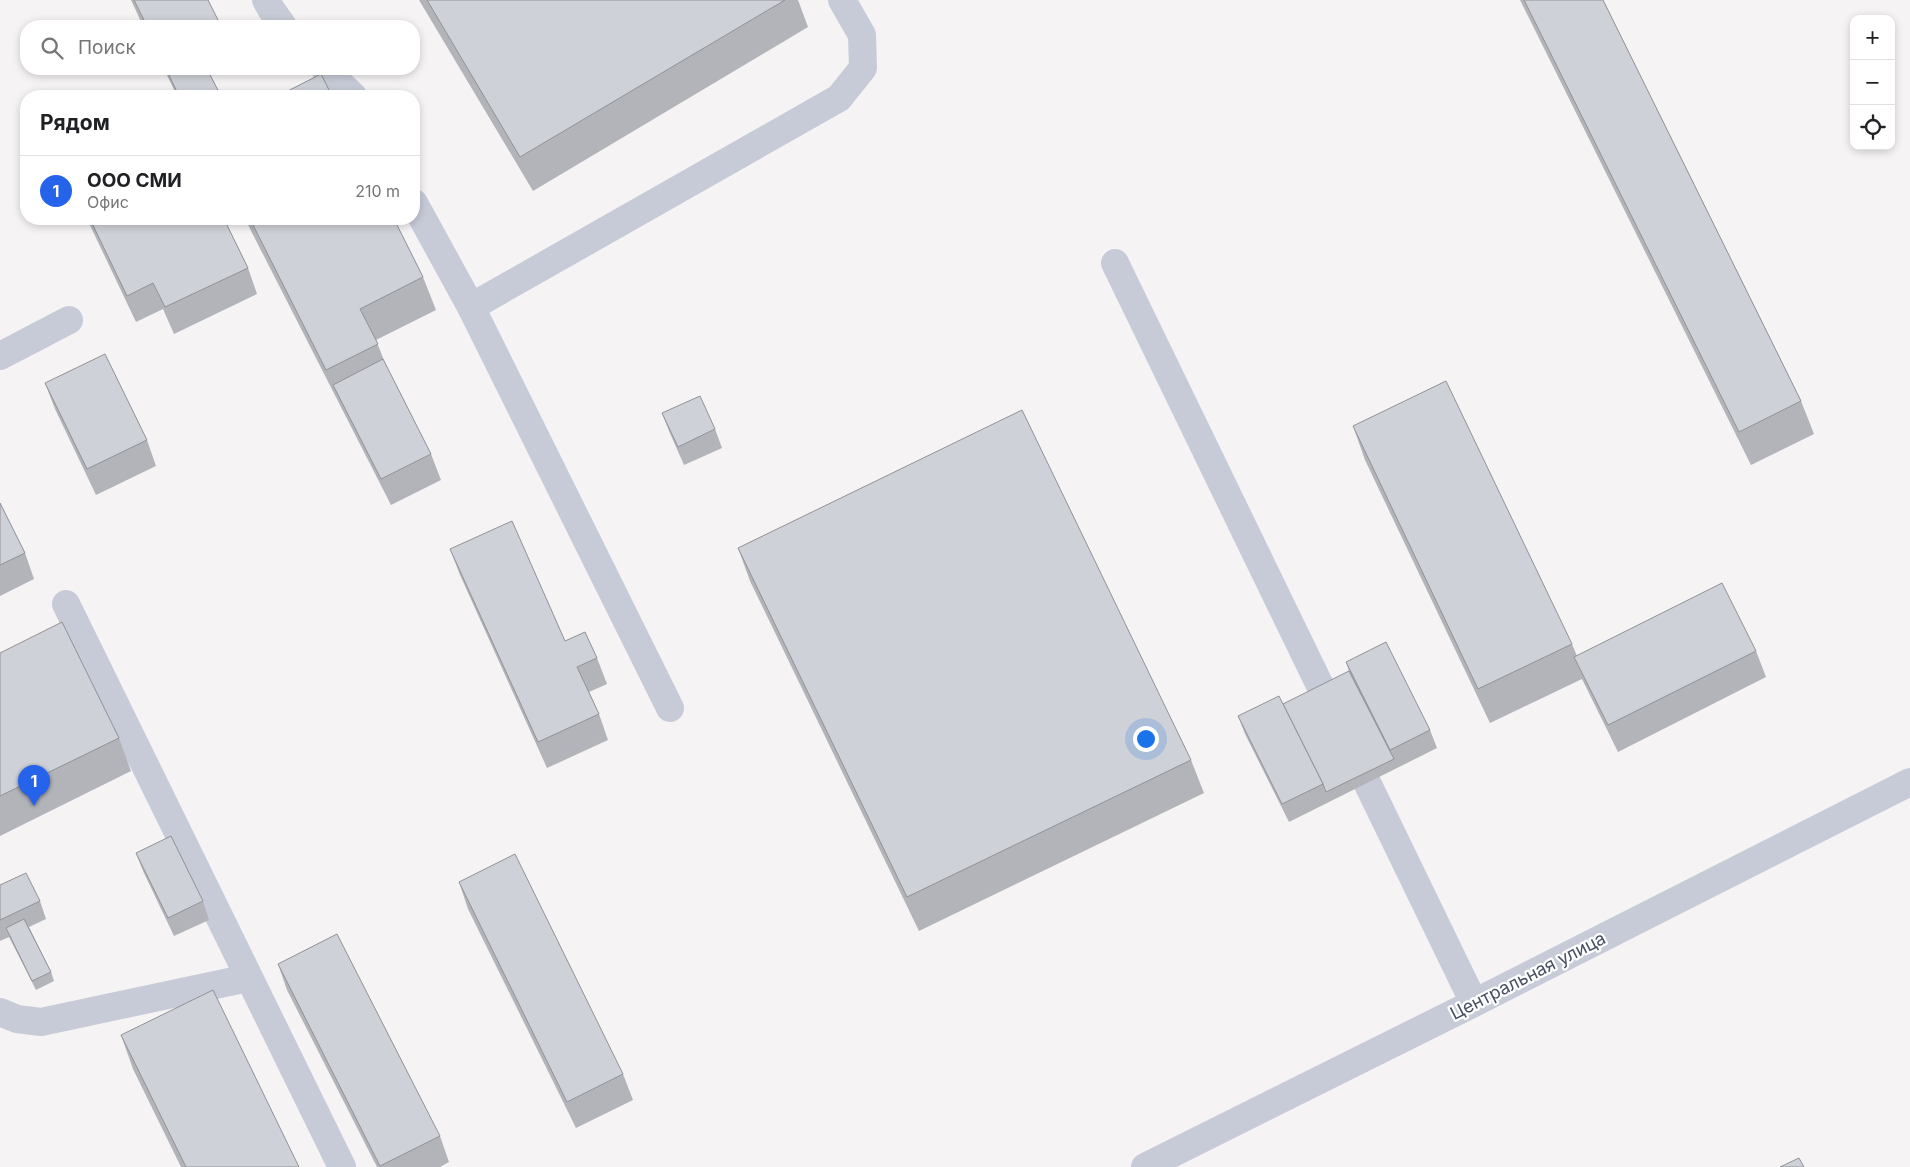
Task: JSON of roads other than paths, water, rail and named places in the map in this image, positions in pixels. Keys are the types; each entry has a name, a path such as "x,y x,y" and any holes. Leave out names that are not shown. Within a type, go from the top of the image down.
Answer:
{"street":[{"path":"266,0 270,9 279,20"},
{"path":"471,308 839,98 863,68 862,35 842,0"},
{"path":"331,75 347,90"},
{"path":"420,213 471,308 670,708"},
{"path":"1115,263 1474,1003"},
{"path":"0,356 69,320"},
{"path":"66,604 342,1167"},
{"name":"Центральная улица","path":"1145,1167 1182,1159 1474,1003 1910,782"},
{"path":"0,1012 18,1019 41,1022 248,978"}],"place":[{"name":"ООО СМИ","path":"34,806"}]}
